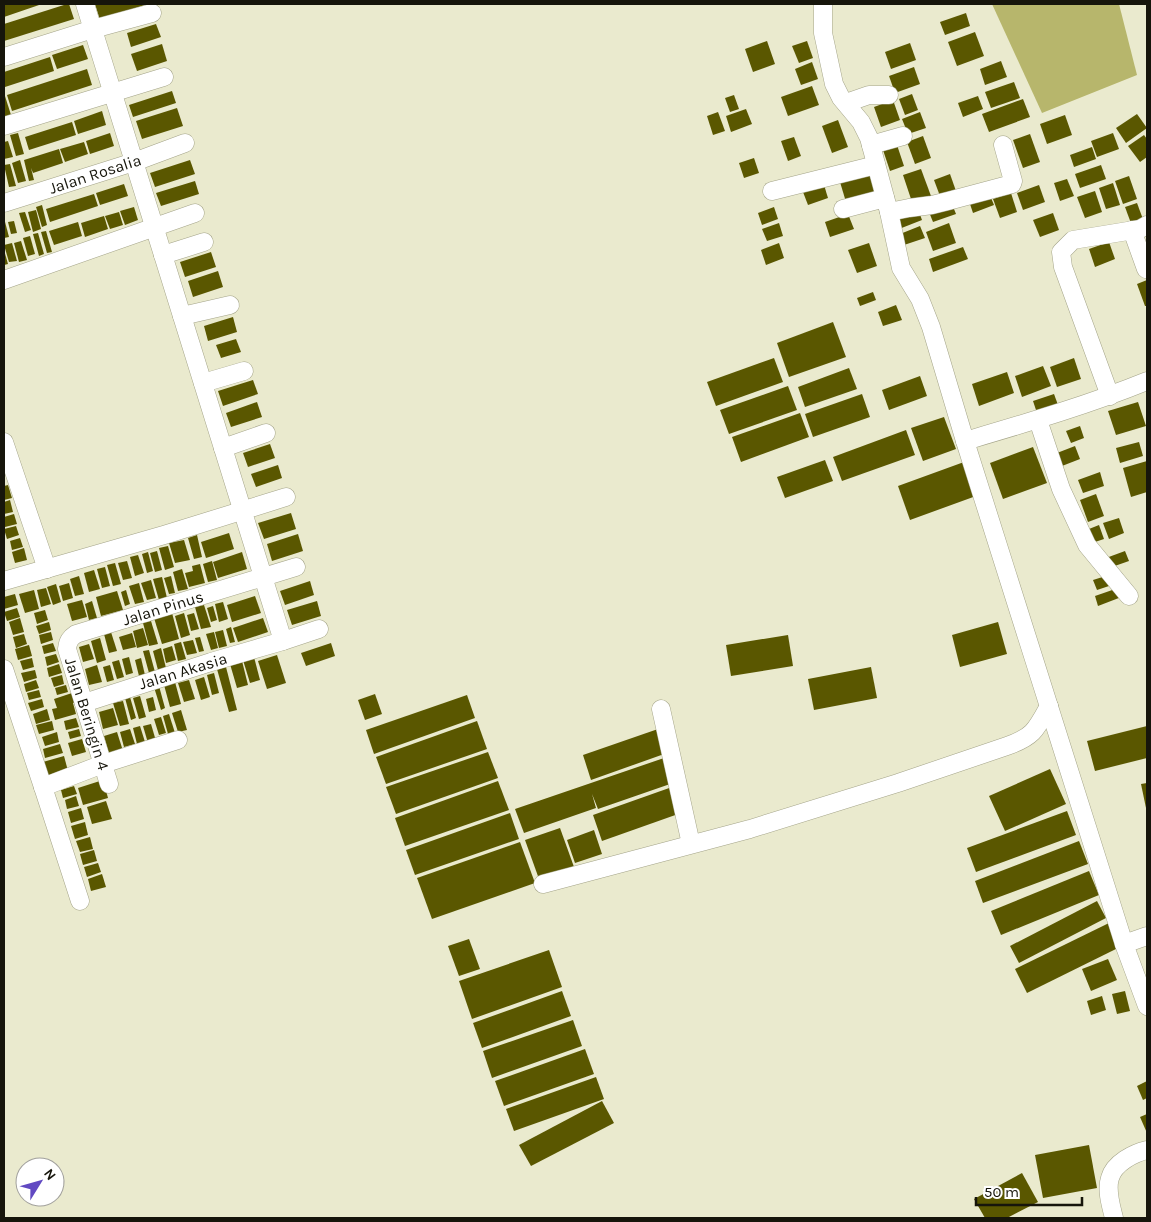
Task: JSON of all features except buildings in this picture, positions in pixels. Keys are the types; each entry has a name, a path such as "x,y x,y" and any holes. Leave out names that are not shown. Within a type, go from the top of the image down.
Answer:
{"street":[{"path":"84,4 283,641"},
{"path":"823,4 823,33 834,84 865,129 871,145 901,268 920,299 931,327 965,441 1124,944 1147,1006"},
{"path":"4,57 152,12"},
{"path":"4,126 164,77"},
{"path":"846,103 869,95 888,95"},
{"path":"871,145 903,136"},
{"name":"Jalan Rosalia","path":"4,203 134,162 185,143"},
{"path":"843,209 887,205 909,208 932,205 1012,184 1013,181 1003,145"},
{"path":"772,191 876,165"},
{"path":"4,280 195,213"},
{"path":"1110,396 1063,267 1061,252 1074,240 1140,227 1146,269"},
{"path":"163,255 204,242"},
{"path":"182,316 230,305"},
{"path":"203,383 244,371"},
{"path":"965,441 1038,420 1110,396 1147,381"},
{"path":"1038,420 1061,489 1087,545 1129,596"},
{"path":"223,448 266,433"},
{"path":"4,444 47,569"},
{"path":"4,581 164,535 286,497"},
{"name":"Jalan Pinus","path":"67,644 69,639 76,634 296,567"},
{"name":"Jalan Akasia","path":"84,703 319,629"},
{"name":"Jalan Beringin 4","path":"67,644 109,784"},
{"path":"4,669 80,901"},
{"path":"544,884 750,829 898,783 1021,741 1032,733 1042,720 1049,706"},
{"path":"661,709 691,844"},
{"path":"43,786 178,740"},
{"path":"1124,944 1147,936"},
{"path":"1114,1218 1109,1191 1110,1177 1118,1164 1136,1152 1147,1150"}],"shaded area":[{"path":"992,4 1119,4 1137,75 1042,113"}]}
